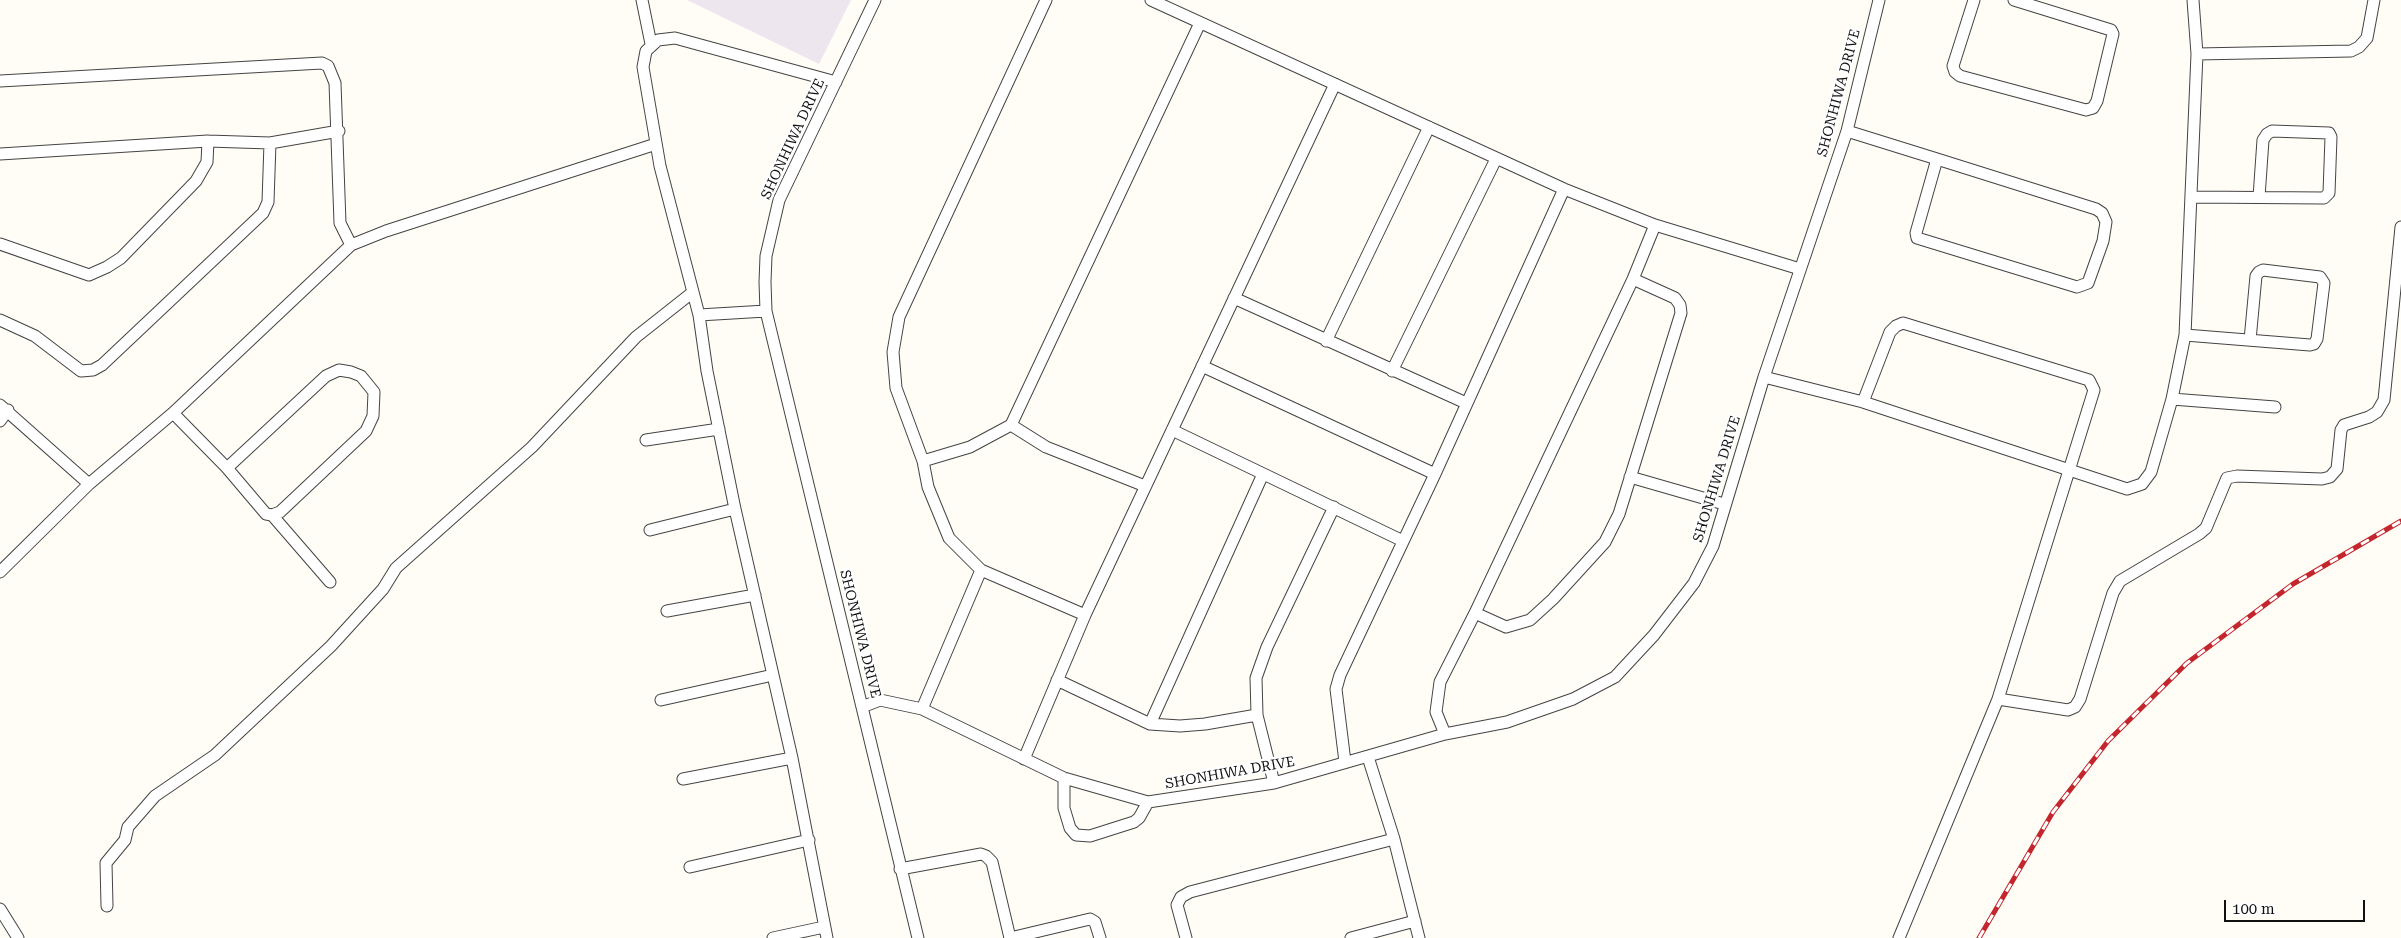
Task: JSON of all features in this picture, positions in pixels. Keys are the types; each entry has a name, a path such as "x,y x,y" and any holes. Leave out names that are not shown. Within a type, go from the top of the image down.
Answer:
{"street":[{"path":"642,0 651,44"},
{"name":"SHONHIWA DRIVE","path":"875,0 779,200 766,256 766,311 862,707 880,700 922,709 1064,778 1148,802 1274,783 1444,734 1507,722 1572,699 1614,677 1654,635 1694,583 1713,546 1724,504 1764,376 1847,131 1880,0"},
{"path":"1046,0 899,317 893,352 896,388 923,461 928,487 949,538 982,570 1085,615"},
{"path":"1151,0 1429,127 1496,160 1564,189 1655,225 1800,269"},
{"path":"1974,0 1953,66 1955,72 1960,76 2086,110 2092,108 2097,101 2111,44 2113,34 2111,30 2014,0"},
{"path":"1764,376 1863,402 2128,489 2142,484 2151,472 2172,399 2185,334 2197,54 2193,0"},
{"path":"2197,54 2351,51 2359,47 2367,38 2374,0"},
{"path":"923,461 970,447 1011,425 1200,23"},
{"path":"773,938 825,933 809,840 792,758 735,509 699,315 656,144 643,67 646,51 651,44 666,38 675,38 836,82"},
{"path":"0,81 322,63 332,71 335,84 339,131 340,223 351,245"},
{"path":"1024,759 1085,615 1335,84"},
{"path":"1326,341 1429,127"},
{"path":"0,154 208,141 270,143 339,131"},
{"path":"1847,131 1937,159 2096,209 2102,213 2106,222 2103,240 2088,283 2077,287 1917,238 1916,233 1937,159"},
{"path":"2192,197 2324,198 2327,197 2331,137 2329,133 2272,131 2267,134 2263,140 2259,197"},
{"path":"0,244 89,275 107,267 121,258 196,181 207,162 208,141"},
{"path":"0,320 35,336 81,371 93,370 102,365 264,213 268,202 270,143"},
{"path":"0,572 89,484 173,414 351,245 386,231 656,144"},
{"path":"1392,371 1496,160"},
{"path":"1345,762 1336,689 1340,675 1435,474 1564,189"},
{"path":"1444,734 1436,712 1440,682 1475,613 1633,279 1655,225"},
{"path":"1998,698 2068,710 2075,707 2080,699 2113,593 2120,581 2206,528 2227,478 2237,476 2322,479 2330,477 2337,469 2341,430 2344,425 2377,412 2384,400 2401,227"},
{"path":"2185,334 2250,340 2310,345 2314,344 2317,339 2324,283 2320,277 2263,270 2259,272 2256,276 2250,340"},
{"path":"1475,613 1506,627 1530,620 1605,542 1619,514 1681,313 1680,305 1674,298 1633,279"},
{"path":"107,906 106,863 125,840 128,827 155,796 214,754 331,646 378,595 396,568 532,447 636,337 693,292"},
{"path":"1234,298 1466,403"},
{"path":"699,315 766,311"},
{"path":"1863,402 1890,332 1896,326 1903,323 2089,380 2094,390 1998,698 1900,938"},
{"path":"1202,366 1435,474"},
{"path":"227,468 326,376 339,370 362,376 374,392 373,416 366,431 280,512 272,516"},
{"path":"2172,399 2275,407"},
{"path":"0,421 4,408 89,484"},
{"path":"173,414 227,468 266,514 272,516 330,582"},
{"path":"1011,425 1046,447 1146,486"},
{"path":"646,440 719,429"},
{"path":"1172,430 1403,541"},
{"path":"1150,724 1263,474"},
{"path":"1630,476 1724,504"},
{"path":"1274,783 1257,715 1256,678 1267,647 1334,507"},
{"path":"650,530 735,509"},
{"path":"922,709 982,570"},
{"path":"667,611 755,595"},
{"path":"661,700 774,676"},
{"path":"1057,680 1150,724 1180,726 1205,724 1257,715"},
{"path":"862,707 918,938"},
{"path":"1368,757 1394,840 1419,938"},
{"path":"683,780 792,758"},
{"path":"1064,778 1064,808 1070,828 1076,835 1090,836 1134,822 1139,818 1148,802"},
{"path":"690,867 809,840"},
{"path":"1186,938 1177,905 1181,896 1190,892 1394,840"},
{"path":"900,869 981,854 992,862 1010,938 1090,919 1095,922 1100,938"},
{"path":"0,909 18,938"},
{"path":"1351,938 1414,921"}],"shaded area":[{"path":"687,0 851,0 819,64"}],"railway":[{"path":"1979,938 2053,812 2108,741 2187,663 2293,584 2401,521"}]}
